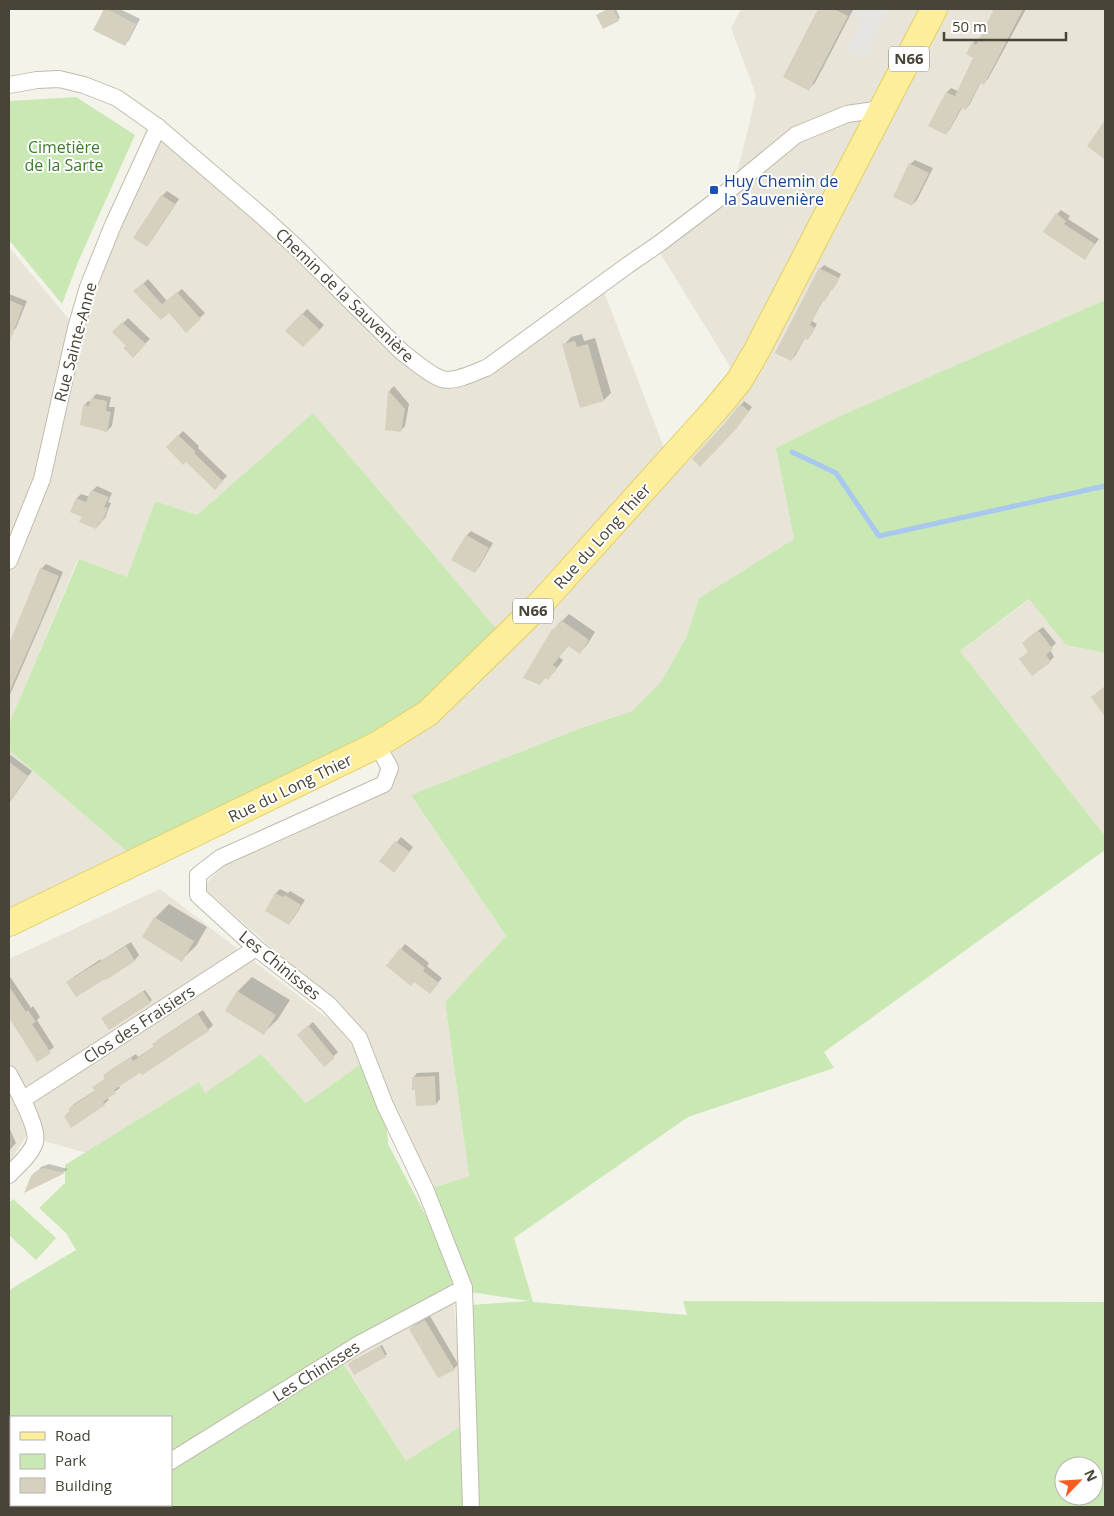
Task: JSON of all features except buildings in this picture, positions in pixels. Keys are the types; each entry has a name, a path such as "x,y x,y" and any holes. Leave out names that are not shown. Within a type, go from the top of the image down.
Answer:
{"main road":[{"name":"Rue du Long Thier","path":"9,922 378,745 428,713 543,601 739,381 761,344 934,9"}],"street":[{"name":"Chemin de la Sauvenière","path":"9,85 37,80 59,79 117,98 158,127 298,249 402,352 421,367 443,379 467,377 488,367 660,243 718,199 796,135 847,114 882,109"},
{"name":"Rue Sainte-Anne","path":"9,562 42,479 76,328 88,287 113,225 158,127"},
{"name":"Les Chinisses","path":"378,745 390,768 384,784 220,858 198,875 198,895 256,948 328,1004 358,1038 385,1105 426,1191 464,1288 471,1507"},
{"name":"Clos des Fraisiers","path":"22,1100 256,948"},
{"path":"9,1074 35,1129 36,1140 32,1148 9,1175"},
{"name":"Les Chinisses","path":"172,1460 359,1344 464,1288"}],"shaded area":[{"path":"741,9 1105,9 1105,300 840,416 776,448 794,539 699,598 686,638 661,683 632,711 578,729 411,795 506,936 445,1002 469,1176 426,1190 364,1030 203,887 227,862 380,794 396,781 377,745 313,413 197,515 155,501 127,577 78,559 9,724 9,247 76,328 82,329 158,127 443,379 488,367 601,284 669,461 739,381 660,253 737,193 734,186 756,95 731,28"},
{"path":"844,9 888,9 865,59 846,51 862,17"},
{"path":"1030,599 1066,645 1105,653 1105,836 960,651"},
{"path":"9,750 138,861 9,923"},
{"path":"160,889 344,1031 362,1063 306,1103 261,1054 205,1094 199,1082 87,1153 26,1136 9,1164 9,959"},
{"path":"454,1304 464,1424 406,1462 339,1356 359,1344"}],"green space":[{"name":"Cimetière de la Sarte","path":"76,97 135,135 78,262 62,304 9,240 9,101"},
{"path":"1105,300 1105,653 1066,645 1029,599 960,651 1105,836 1105,850 824,1052 834,1068 688,1117 514,1238 533,1302 687,1315 683,1301 1105,1302 1105,1507 476,1507 470,1305 530,1301 470,1292 426,1190 469,1176 445,1002 506,936 411,795 578,729 632,711 661,682 686,638 699,598 794,539 776,448 840,416"},
{"path":"313,413 505,639 428,713 138,861 9,750 9,724 79,559 127,577 155,501 197,515"},
{"path":"261,1054 306,1103 362,1063 386,1121 388,1144 464,1288 454,1304 359,1344 339,1357 406,1461 464,1424 465,1507 9,1507 9,1290 76,1250 66,1233 39,1208 65,1183 65,1165 199,1082 205,1093"},
{"path":"13,1199 56,1238 36,1260 9,1235 9,1203"}],"waterway":[{"path":"792,452 836,473 879,536 1105,486"}],"place":[{"name":"Huy Chemin de la Sauvenière","path":"714,190"}]}
